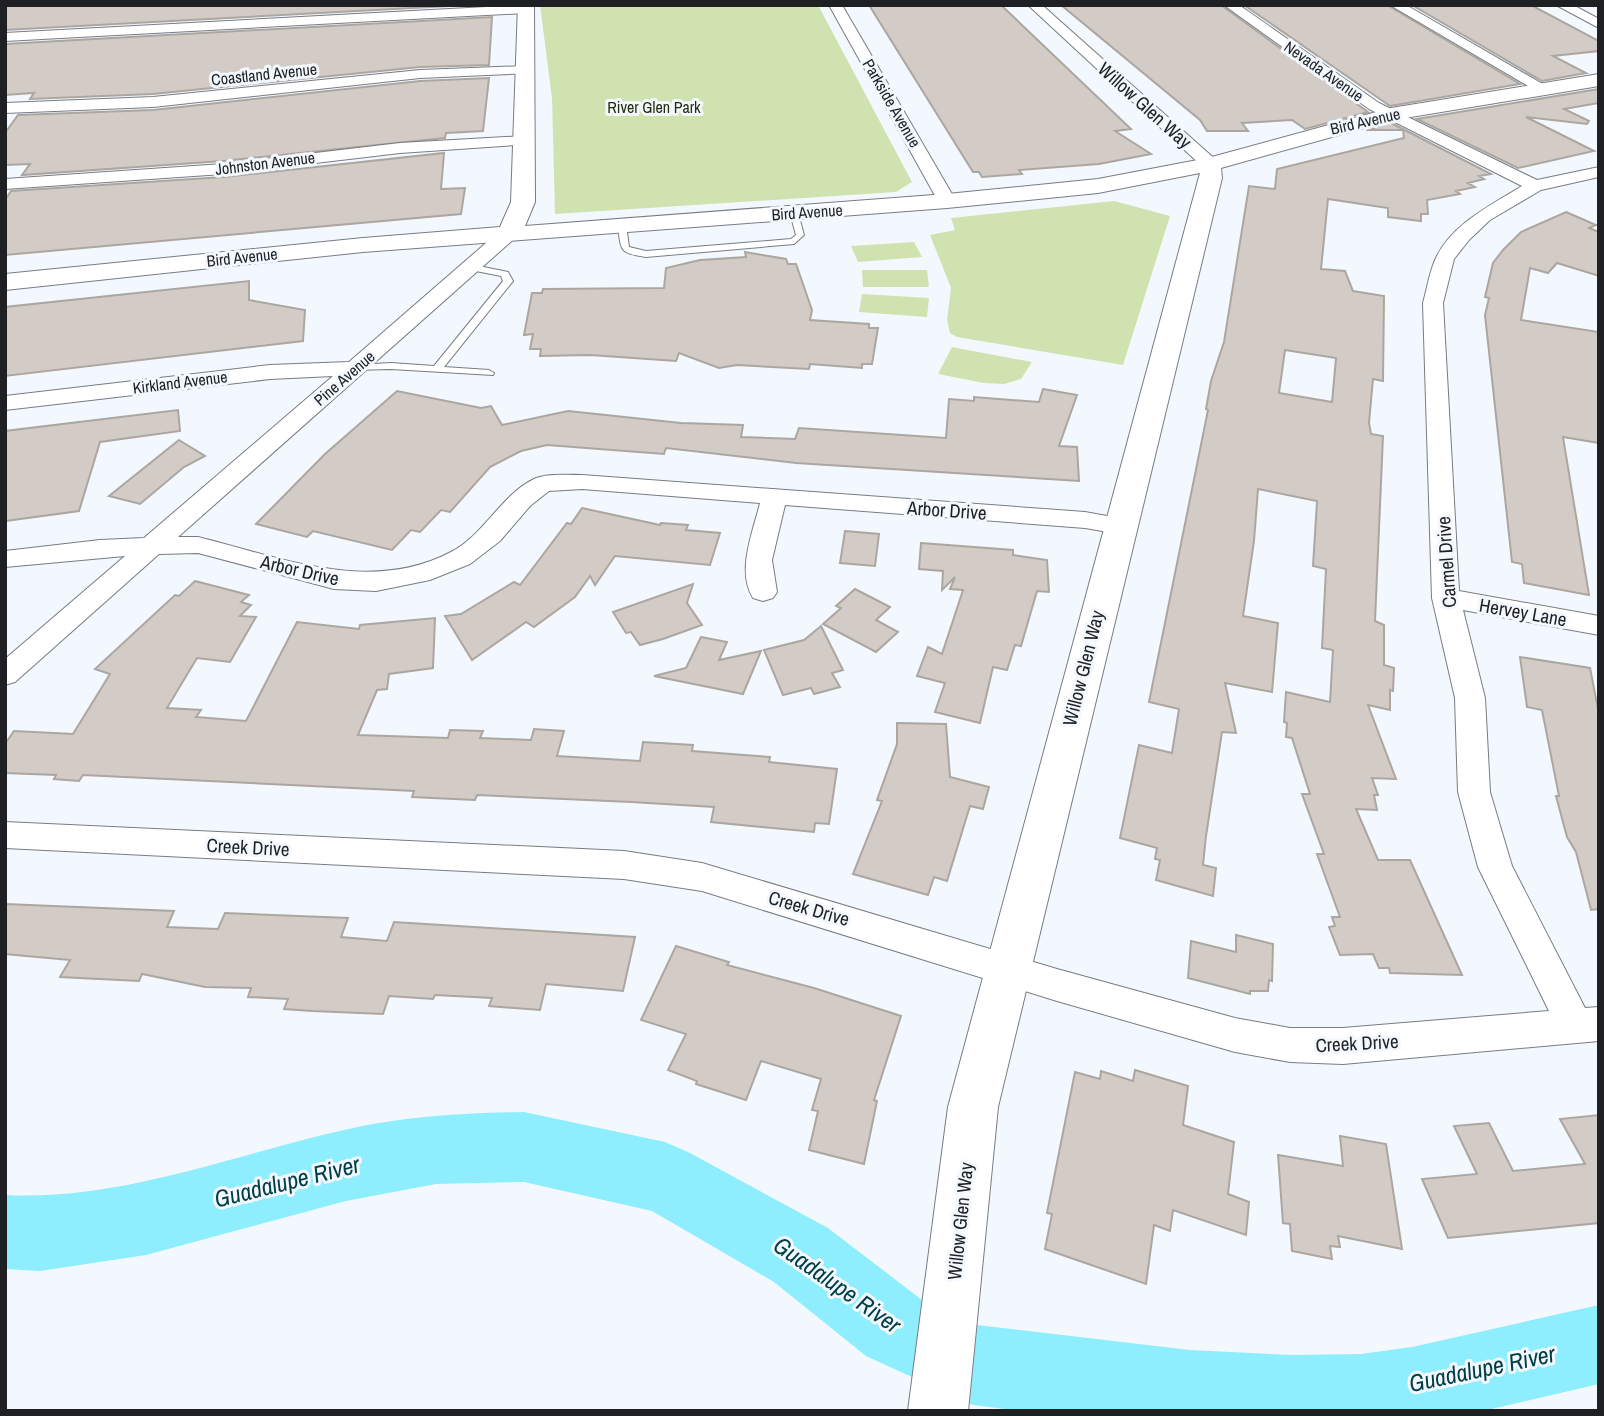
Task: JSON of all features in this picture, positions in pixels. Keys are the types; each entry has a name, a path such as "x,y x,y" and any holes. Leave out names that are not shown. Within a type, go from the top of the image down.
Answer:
{"street":[{"name":"Parkside Avenue","path":"835,5 947,201"},
{"name":"Willow Glen Way","path":"938,1411 973,1107 1119,526 1212,175 1210,164 1034,5"},
{"name":"Nevada Avenue","path":"1230,5 1391,114 1535,186"},
{"path":"1396,5 1545,90"},
{"path":"1562,5 1599,24"},
{"path":"5,37 526,7"},
{"name":"Pine Avenue","path":"5,675 508,234 518,219 523,202 526,7"},
{"name":"Coastland Avenue","path":"5,108 166,101 420,74 526,69"},
{"name":"Bird Avenue","path":"5,282 363,245 947,201 1123,182 1210,164 1391,114 1599,80"},
{"name":"Johnston Avenue","path":"5,184 223,169 400,148 524,141"},
{"name":"Carmel Drive","path":"1587,1025 1495,867 1474,792 1470,698 1446,598 1433,303 1445,259 1462,236 1484,216 1535,186 1599,172"},
{"path":"1123,182 1180,188 1203,207"},
{"name":"Kirkland Avenue","path":"5,403 270,372 356,368"},
{"name":"Arbor Drive","path":"5,559 57,552 198,545 334,580 376,582 421,574 461,558 491,535 521,501 543,484 582,482 1085,520 1119,526"},
{"path":"763,592 759,559 774,497"},
{"name":"Hervey Lane","path":"1446,598 1599,626"},
{"name":"Creek Drive","path":"5,835 624,865 702,877 1235,1035 1290,1045 1343,1046 1587,1025"}],"lane":[{"path":"437,369 508,281 505,274 469,267"},
{"path":"356,368 489,373"}],"green space":[{"name":"River Glen Park","path":"540,5 818,5 912,182 896,192 555,214 552,98"},
{"path":"1114,201 1170,216 1123,365 957,337 950,333 947,320 951,288 930,235 955,230 951,218"},
{"path":"914,242 922,257 858,262 851,246"},
{"path":"862,270 927,270 929,287 863,287"},
{"path":"862,294 929,298 927,317 859,312"},
{"path":"952,347 1032,362 1021,379 1004,384 938,374"}],"building":[{"path":"5,5 469,5 5,30"},
{"path":"869,5 1001,5 1131,129 1115,131 1151,154 1099,164 1019,170 1022,174 982,177 979,172 973,172"},
{"path":"1061,5 1221,5 1368,112 1305,129 1292,120 1242,123 1248,131 1207,131 1200,120"},
{"path":"1244,5 1387,5 1520,84 1390,106"},
{"path":"1412,5 1531,5 1599,41 1599,51 1553,56 1586,73 1542,81"},
{"path":"492,17 489,65 420,67 153,94 30,99 34,93 5,95 5,44"},
{"path":"489,78 483,131 446,133 445,138 223,161 22,175 30,164 5,165 5,133 18,115 153,110 420,81"},
{"path":"1599,89 1599,103 1564,109 1589,121 1587,124 1526,117 1594,151 1518,168 1417,119"},
{"path":"1391,123 1491,174 1479,176 1484,179 1468,183 1475,187 1456,191 1460,194 1427,200 1428,214 1421,214 1421,221 1388,217 1388,208 1328,199 1321,269 1345,271 1353,291 1384,296 1383,381 1373,379 1369,423 1371,434 1383,436 1375,621 1384,625 1384,665 1394,668 1390,710 1368,705 1396,779 1372,778 1378,795 1374,795 1377,810 1356,809 1378,860 1410,860 1462,975 1390,973 1389,968 1379,968 1373,954 1340,955 1329,927 1335,926 1332,917 1340,917 1317,854 1324,854 1302,794 1310,794 1292,738 1286,737 1287,723 1284,722 1286,692 1330,702 1333,650 1322,648 1326,569 1313,566 1317,501 1258,489 1254,541 1243,616 1278,623 1272,692 1225,683 1236,733 1222,732 1206,836 1203,865 1216,868 1213,896 1156,880 1160,860 1155,859 1157,848 1120,838 1139,745 1172,753 1179,709 1149,702 1208,410 1211,381 1224,342 1249,186 1275,189 1277,169 1404,138 1403,130 1366,130","holes":["1285,350 1336,358 1332,402 1279,393"]},
{"path":"444,153 441,189 465,188 461,214 5,255 5,200 11,191 223,177"},
{"path":"1566,212 1596,225 1589,228 1599,232 1599,276 1557,263 1548,273 1530,268 1521,320 1599,332 1599,443 1563,437 1589,595 1524,583 1522,564 1512,562 1485,315 1489,298 1485,297 1493,263 1503,250 1521,232"},
{"path":"745,252 786,259 788,264 796,264 812,310 810,320 869,324 869,328 878,328 872,364 862,364 862,368 810,364 809,369 737,365 719,368 679,353 676,361 590,355 540,356 541,349 530,349 533,334 524,335 532,293 542,293 543,289 664,288 666,268 700,260 746,257"},
{"path":"249,281 249,300 305,310 303,341 5,376 5,307"},
{"path":"1043,389 1077,395 1059,446 1077,447 1079,481 796,463 666,448 664,454 547,445 521,451 490,467 450,512 441,510 420,532 411,530 392,550 313,531 307,537 256,524 325,454 397,391 481,408 491,406 502,425 568,411 681,423 743,425 741,437 795,439 799,428 946,438 949,399 974,401 974,397 1039,402"},
{"path":"178,410 180,431 100,442 79,511 5,521 5,431"},
{"path":"179,440 205,456 184,467 140,504 109,496"},
{"path":"582,508 660,525 688,525 686,530 720,533 710,565 615,556 595,585 590,576 575,597 534,627 526,622 472,660 445,616 461,614 514,582 520,585 567,523 571,524"},
{"path":"845,531 879,534 875,566 840,563"},
{"path":"921,543 1013,550 1013,555 1047,560 1049,592 1037,591 1021,646 1015,645 1007,670 993,667 980,723 935,712 945,683 917,676 928,647 942,654 963,590 950,589 955,577 942,590 943,571 919,569"},
{"path":"195,581 249,595 241,602 251,605 240,616 256,617 230,662 197,658 167,708 201,710 196,717 246,721 297,622 359,629 360,625 435,618 433,668 389,674 387,689 377,690 358,735 448,738 450,730 483,731 480,738 531,740 534,729 564,731 557,756 640,761 643,742 693,745 692,751 770,757 769,762 837,769 829,824 815,823 814,832 711,822 714,807 477,795 475,800 412,797 414,791 83,775 79,781 54,779 56,775 5,773 5,744 14,731 73,734 110,674 95,669 175,595 179,596"},
{"path":"693,584 687,603 702,625 663,639 640,645 631,632 626,633 613,612"},
{"path":"855,589 890,607 876,620 898,632 876,652 823,624 841,608 836,606"},
{"path":"821,626 843,670 832,673 840,687 814,694 811,688 783,695 764,650 804,640"},
{"path":"701,637 727,642 719,660 761,651 743,694 654,676 686,668"},
{"path":"1520,657 1590,668 1599,714 1599,909 1591,910 1576,852 1567,837 1556,796 1559,796 1542,710 1527,707"},
{"path":"897,723 946,724 950,777 989,787 983,809 970,806 947,881 934,877 928,895 853,874 882,801 877,800 897,744"},
{"path":"5,904 174,911 167,927 218,929 225,913 348,918 341,937 387,941 394,922 635,937 623,991 546,984 540,1010 489,1006 492,998 435,995 433,999 389,996 383,1014 312,1011 284,1009 288,999 248,997 251,988 205,987 142,974 139,981 60,977 70,960 5,954"},
{"path":"1236,935 1273,944 1272,981 1269,980 1268,991 1250,991 1250,994 1188,978 1191,941 1236,952"},
{"path":"676,946 729,962 727,965 814,988 901,1016 874,1100 877,1101 864,1164 809,1150 818,1111 812,1110 821,1079 761,1061 746,1100 696,1084 697,1081 668,1070 686,1034 641,1020"},
{"path":"1135,1070 1188,1086 1183,1125 1234,1142 1228,1194 1249,1202 1246,1235 1173,1210 1170,1231 1154,1225 1146,1284 1045,1249 1052,1214 1047,1213 1075,1072 1100,1079 1101,1071 1133,1081"},
{"path":"1599,1115 1599,1223 1448,1238 1422,1179 1477,1174 1454,1126 1489,1123 1513,1171 1585,1164 1560,1119"},
{"path":"1340,1136 1386,1144 1402,1249 1338,1236 1340,1247 1330,1246 1332,1259 1292,1251 1290,1224 1283,1223 1278,1155 1343,1166"}],"waterway":[{"name":"Guadalupe River","path":"5,1232 40,1234 146,1218 346,1165 436,1149 524,1147 665,1178 801,1255 894,1328 973,1365 1190,1391 1293,1396 1361,1395 1412,1387 1599,1344"}]}
